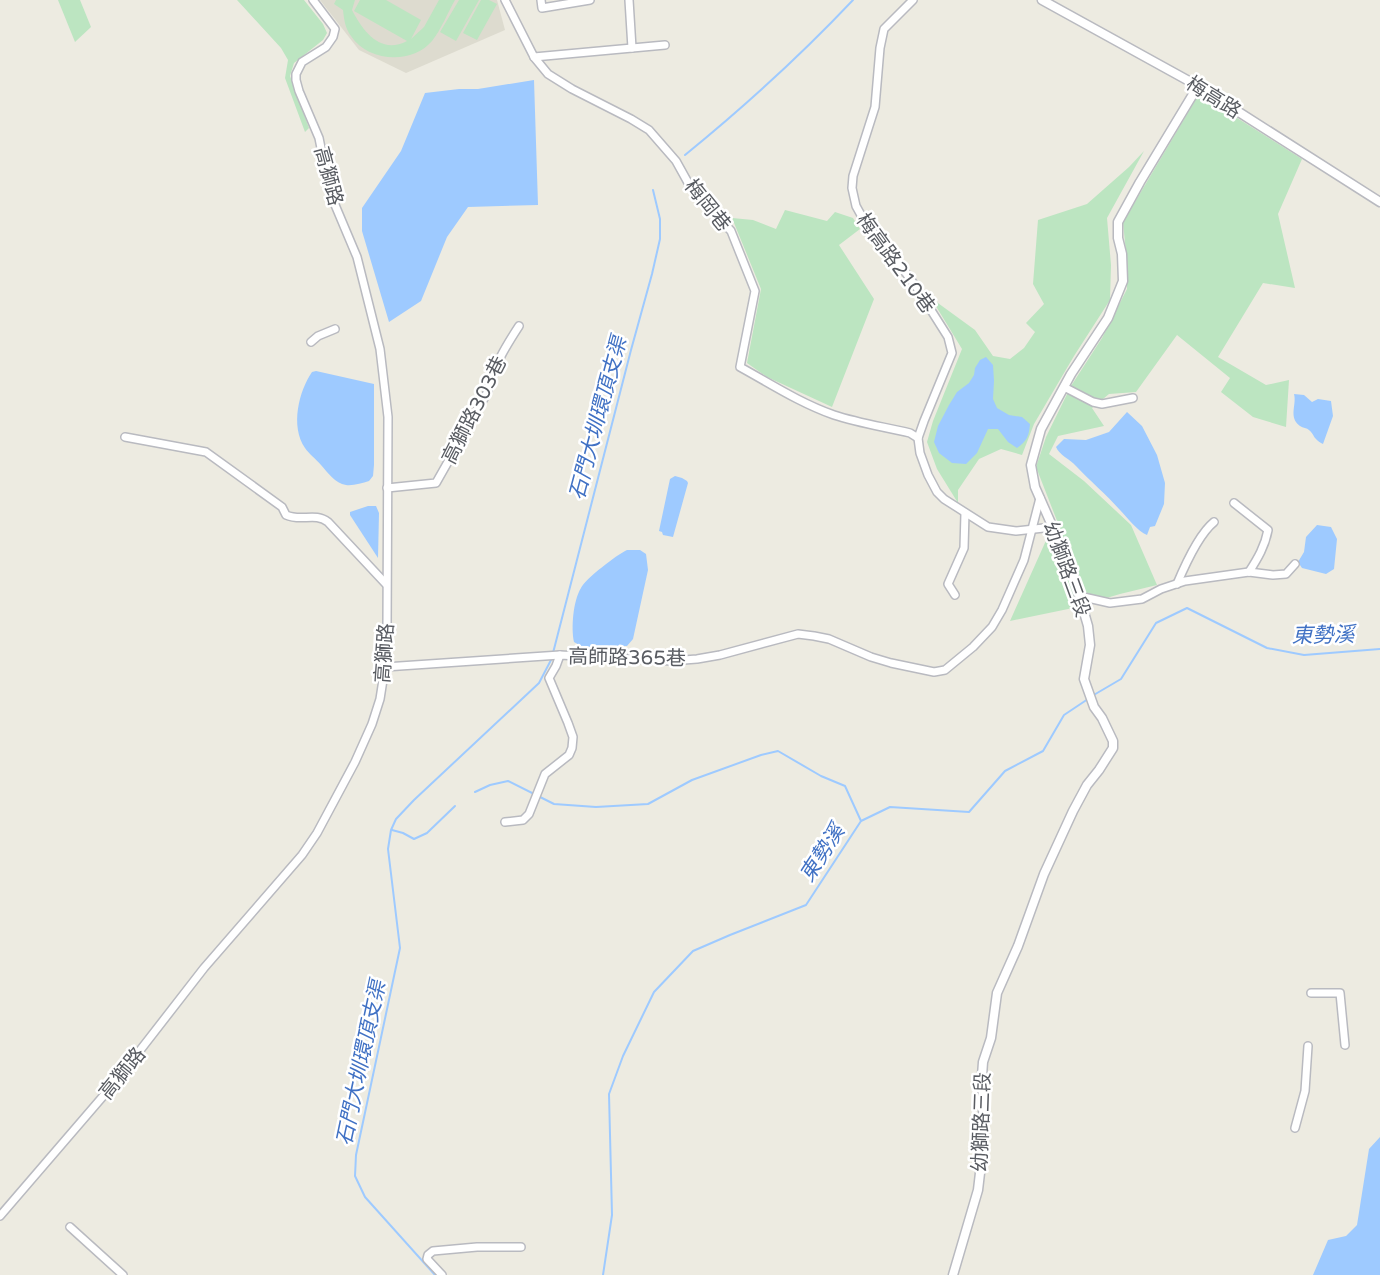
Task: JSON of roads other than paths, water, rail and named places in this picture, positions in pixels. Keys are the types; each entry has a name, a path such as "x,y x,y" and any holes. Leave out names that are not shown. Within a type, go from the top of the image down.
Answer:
{"street":[{"name":"高獅路","path":"0,1216 117,1080 204,968 302,855 317,833 355,762 380,699 387,629 388,417 381,349 357,258 330,193 319,138 296,81 296,74 302,62 326,47 335,29 313,0"},
{"name":"梅岡巷","path":"505,0 534,57 548,74 649,130 676,161 691,188 732,231 755,291 740,367 786,394 836,416 910,433 918,438"},
{"path":"541,0 542,8 590,0"},
{"path":"629,0 632,48"},
{"name":"梅高路210巷","path":"913,0 884,28 875,107 853,176 852,188 855,206 866,224 917,288 950,342 952,353 918,438"},
{"name":"梅高路","path":"1042,0 1198,86 1380,202"},
{"path":"534,57 665,45"},
{"name":"幼獅路三段","path":"953,1275 978,1190 984,1139 983,1062 992,1038 997,993 1018,946 1044,874 1073,811 1087,785 1113,748 1113,741 1094,707 1084,679 1090,645 1088,626 1072,571 1035,487 1031,465 1041,429 1064,387 1108,318 1123,281 1118,222 1198,86"},
{"name":"高獅路303巷","path":"387,488 436,483 487,393 499,358 519,326"},
{"path":"311,342 318,336 335,329"},
{"path":"1064,387 1093,402 1102,404 1133,398"},
{"path":"125,437 206,452 282,507 286,515 298,519 322,517 386,584"},
{"path":"918,438 920,453 928,475 937,492 944,499 988,527 1016,531 1053,527"},
{"name":"高師路365巷","path":"385,667 560,656 671,661 697,659 798,634 829,639 871,657 901,666 934,672 945,670 973,647 992,627 1002,610 1024,560 1040,497"},
{"path":"1234,502 1268,530 1261,553 1249,572"},
{"path":"955,595 948,584 963,548 966,513"},
{"path":"1177,584 1185,565 1208,527 1214,522"},
{"path":"1079,596 1110,603 1142,599 1161,589 1185,581 1249,572 1286,574 1295,564"},
{"path":"505,822 523,820 529,814 545,774 569,754 572,748 573,737 549,678 560,656"},
{"path":"1311,993 1340,993 1345,1045"},
{"path":"1295,1128 1305,1091 1308,1046"},
{"path":"70,1227 123,1275"},
{"path":"442,1275 427,1259 433,1251 477,1247 521,1247"}],"water":[{"path":"534,80 538,205 468,207 447,237 421,301 389,322 362,231 362,208 401,151 425,93 478,89"},
{"path":"986,357 993,365 993,399 997,408 1009,415 1022,417 1030,424 1028,435 1017,448 1008,442 998,429 988,429 977,453 966,464 952,463 939,453 934,442 938,426 957,392 969,383 980,360"},
{"path":"312,372 374,384 374,465 373,476 369,481 349,485 338,482 308,452 300,439 297,419 300,399 307,380"},
{"path":"1294,394 1304,395 1312,402 1318,399 1331,401 1333,416 1323,444 1294,419"},
{"path":"1127,412 1142,426 1157,455 1165,483 1164,504 1155,526 1150,527 1147,535 1136,528 1109,498 1056,447 1064,439 1086,440 1109,432"},
{"path":"675,476 688,483 673,537 663,535 659,531 670,479"},
{"path":"376,506 379,513 378,558 350,515 350,512"},
{"path":"1317,525 1331,527 1337,539 1334,569 1326,574 1302,568 1298,562 1304,552 1306,537"},
{"path":"627,550 640,550 646,554 648,570 633,639 627,646 583,647 574,642 573,636 573,615 578,593 595,573"},
{"path":"1380,1137 1380,1275 1313,1275 1328,1240 1346,1236 1357,1225 1369,1149"}],"waterway":[{"name":"石門大圳環頂支渠","path":"685,155 772,80 853,0"},
{"name":"石門大圳環頂支渠","path":"553,653 660,239 660,219 653,190"},
{"name":"東勢溪","path":"1092,696 1121,679 1156,623 1187,608 1267,648 1304,655 1380,649"},
{"name":"石門大圳環頂支渠","path":"435,1275 365,1197 355,1176 356,1155 400,948 388,849 391,830 396,819 414,800 539,683 551,660"},
{"name":"東勢溪","path":"603,1275 612,1215 609,1094 623,1056 654,992 693,951 806,905 861,821 890,807 969,812 1005,771 1043,751 1064,715 1088,699"},
{"name":"石門大圳環頂支渠","path":"475,792 490,785 508,781 554,804 596,807 648,804 692,780 778,751 821,776 845,786 861,821"},
{"name":"石門大圳環頂支渠","path":"392,830 414,839 427,833 455,806"}]}
